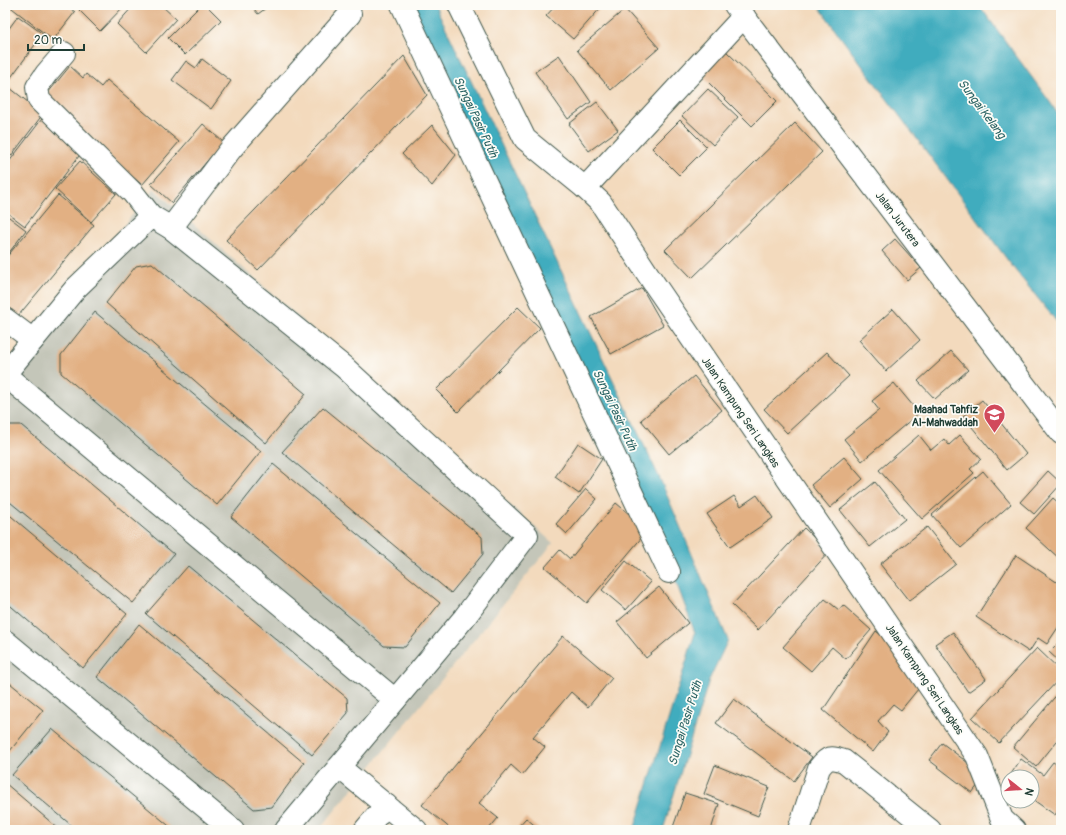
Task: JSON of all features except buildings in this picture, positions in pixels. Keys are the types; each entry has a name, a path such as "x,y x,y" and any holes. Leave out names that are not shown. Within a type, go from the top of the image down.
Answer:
{"street":[{"path":"402,5 669,572"},
{"name":"Jalan Kampung Seri Langkas","path":"459,5 525,139 601,202 653,282 977,756 1003,826"},
{"path":"585,188 739,11"},
{"name":"Jalan Jurutera","path":"739,11 1061,433"},
{"path":"171,228 231,149 350,14"},
{"path":"64,53 37,87 39,100 133,193 152,216 171,228 344,367 527,536 464,618 286,830"},
{"path":"152,216 75,289 5,374 395,700"},
{"path":"5,320 33,340"},
{"path":"5,641 233,830"},
{"path":"799,830 819,768 825,761 833,758 844,761 930,830"},
{"path":"339,767 416,830"},
{"path":"365,830 386,805"}],"shaded area":[{"path":"154,189 553,543 319,830 5,830 5,368"}],"water":[{"name":"Sungai Pasir Putih","path":"406,5 435,5 661,481 728,640 709,680 663,830 634,830 695,633 676,582"},
{"name":"Sungai Kelang","path":"818,5 979,5 1061,119 1061,327 1015,270"}],"place":[{"name":"Maahad Tahfiz Al-Mahwaddah","path":"994,434"}]}
